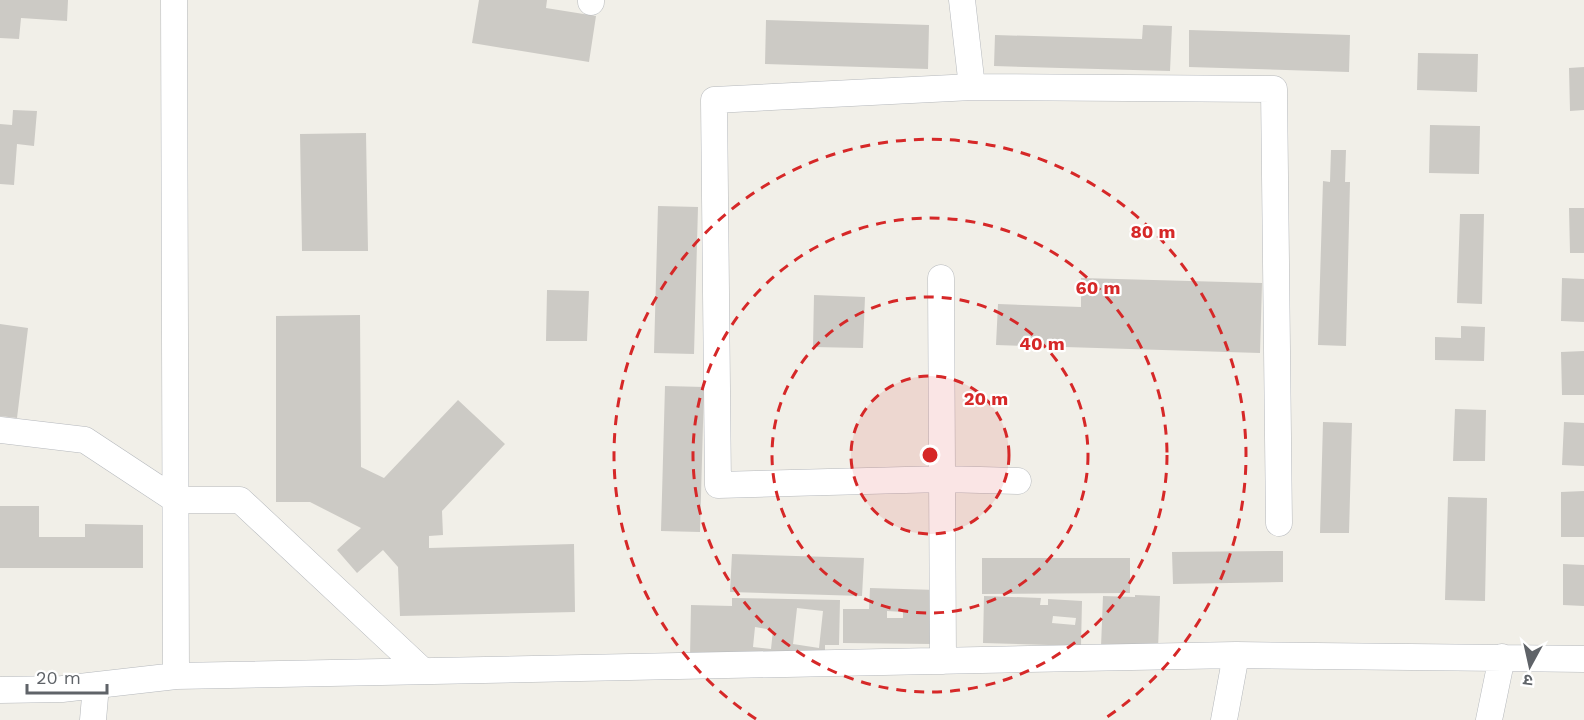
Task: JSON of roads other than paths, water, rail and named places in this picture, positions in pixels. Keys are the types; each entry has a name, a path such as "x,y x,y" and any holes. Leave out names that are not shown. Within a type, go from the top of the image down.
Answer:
{"street":[{"path":"174,0 176,676"},
{"path":"962,0 972,87"},
{"path":"1018,481 943,479 718,485 714,100 972,87 1274,89 1279,523"},
{"path":"941,278 943,661"},
{"path":"0,430 85,440 176,500 240,500 423,671"},
{"path":"1224,720 1236,655"},
{"path":"0,690 62,689 176,676 1236,655 1584,659"},
{"path":"1489,720 1502,657"},
{"path":"93,720 96,685"}]}
